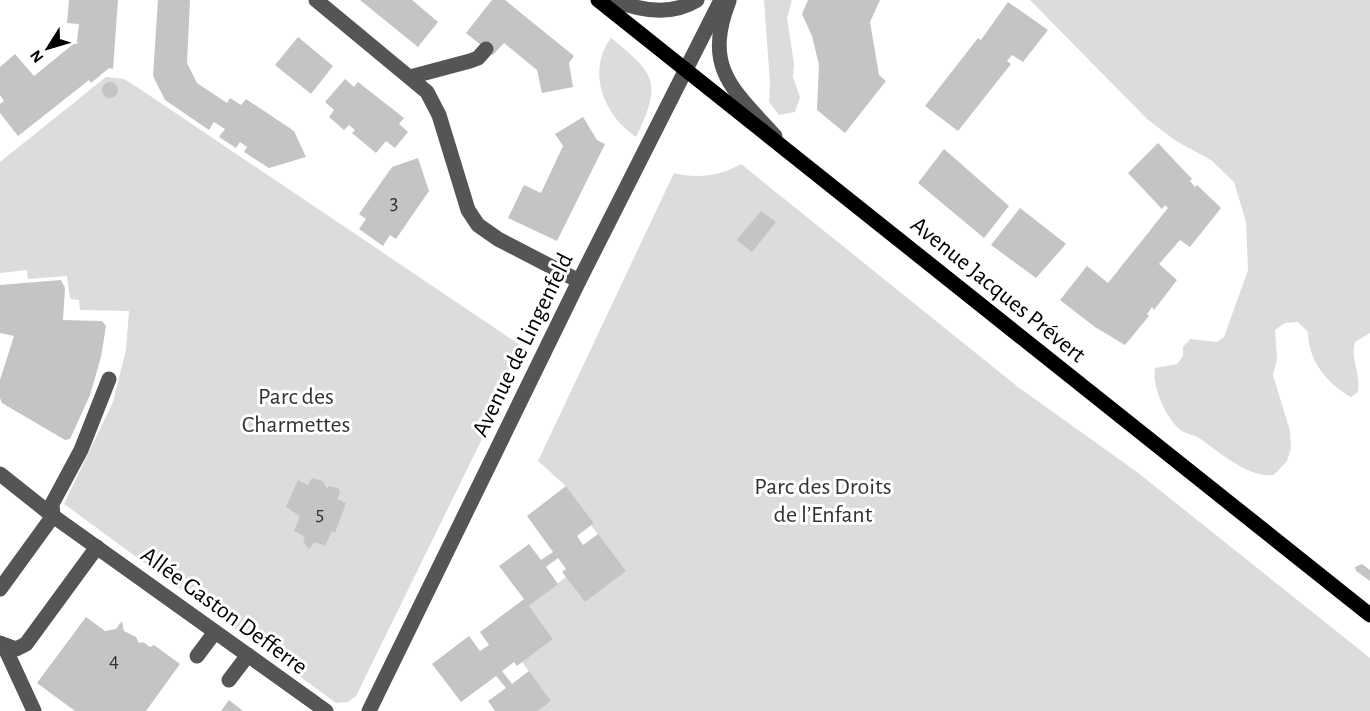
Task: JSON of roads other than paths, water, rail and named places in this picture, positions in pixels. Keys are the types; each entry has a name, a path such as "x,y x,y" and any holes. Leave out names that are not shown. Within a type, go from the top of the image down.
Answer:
{"main road":[{"name":"Avenue Jacques Prévert","path":"598,0 1370,615"}],"street":[{"path":"316,0 410,77 433,100 468,210 478,225 498,239 579,281"},
{"path":"614,0 641,9 669,10 696,0"},
{"name":"Avenue de Lingenfeld","path":"369,711 579,281 721,0"},
{"path":"729,0 718,46 720,64 727,80 796,158"},
{"path":"410,77 470,61 478,58 486,49"},
{"path":"0,589 52,516 52,504 81,450 109,378"},
{"name":"Allée Gaston Defferre","path":"0,474 52,516 326,711"},
{"path":"2,644 16,649 26,644 96,547"},
{"path":"197,656 215,632"},
{"path":"2,644 34,711"},
{"path":"229,680 248,655"}],"park label":[{"name":"Parc des Charmettes","path":"296,411"},
{"name":"Parc des Droits de l’Enfant","path":"823,501"}]}
